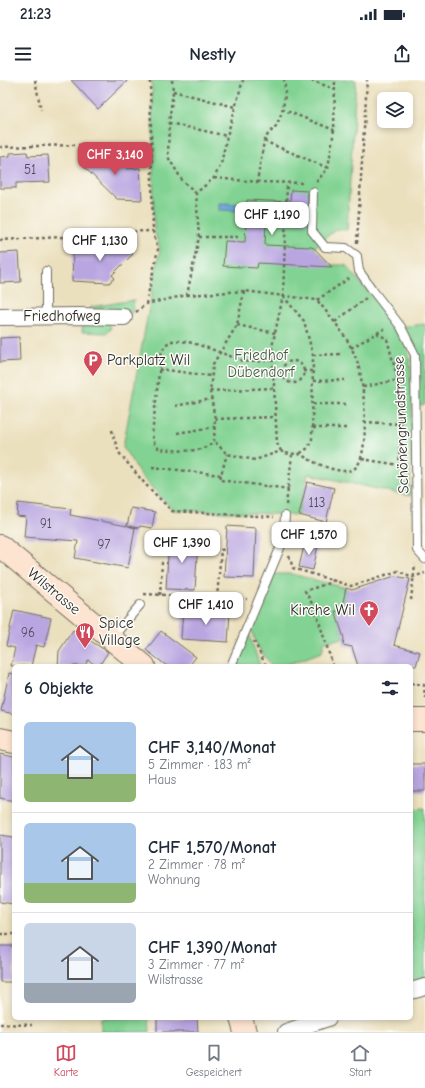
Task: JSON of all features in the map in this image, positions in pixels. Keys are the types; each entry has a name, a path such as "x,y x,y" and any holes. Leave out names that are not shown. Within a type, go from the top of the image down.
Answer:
{"street":[{"name":"Friedhofweg","path":"0,317 124,317"},
{"name":"Wilstrasse","path":"0,546 142,664"},
{"path":"413,720 425,720"},
{"path":"0,739 12,742"},
{"path":"413,990 425,987"},
{"path":"242,1020 245,1032"},
{"path":"286,1032 322,1020"}],"lane":[{"path":"314,188 312,231 325,247 346,248 357,256"},
{"name":"Schönengrundstrasse","path":"357,256 360,270 374,292 401,327 415,355 417,550"},
{"path":"46,271 46,316"},
{"path":"232,664 283,541 285,517"},
{"path":"417,550 425,559"},
{"path":"111,639 140,606"}],"path":[{"path":"35,80 41,110"},
{"path":"150,80 153,231 158,249 146,304 187,295 244,291 317,300 360,270"},
{"path":"172,80 173,91 169,123 168,157 182,180 196,193 199,237 187,295"},
{"path":"196,193 214,178 221,164 242,80"},
{"path":"257,182 264,141 275,126 282,109 286,87 284,80"},
{"path":"311,80 334,89"},
{"path":"314,188 328,168 334,130 335,80"},
{"path":"357,256 367,80"},
{"path":"173,91 235,107"},
{"path":"282,109 334,130"},
{"path":"169,123 227,136"},
{"path":"264,141 328,168"},
{"path":"0,147 111,144 120,151 121,157"},
{"path":"214,178 257,182 308,183"},
{"path":"288,183 283,296 272,347 272,372 277,443 281,451 284,453 299,454 320,465 345,472 355,468 362,459 364,422 363,387 358,364 351,348 342,331 317,300"},
{"path":"0,240 85,236 94,241 104,232 153,231"},
{"path":"199,237 241,237"},
{"path":"244,291 237,325 220,353 212,364 210,390 215,427 214,442 209,447 196,451 159,449 154,443 152,435 159,369 163,349 169,342 194,343 220,353 246,362 272,360"},
{"path":"335,322 374,292"},
{"path":"283,296 304,322 313,355 312,439 308,448 299,454"},
{"path":"237,325 274,333"},
{"path":"351,348 384,329"},
{"path":"362,459 399,465 401,424 398,380 387,339 377,333"},
{"path":"313,355 343,354"},
{"path":"294,361 301,365 304,371 302,378 293,382 284,378 282,372 284,365 287,362 294,361"},
{"path":"159,369 212,376"},
{"path":"304,371 312,371"},
{"path":"272,372 282,372"},
{"path":"313,381 345,380"},
{"path":"363,387 398,380"},
{"path":"210,390 273,388"},
{"path":"175,406 211,399"},
{"path":"313,404 346,404"},
{"path":"214,419 275,417"},
{"path":"364,422 401,424"},
{"path":"177,433 215,427"},
{"path":"312,428 349,428"},
{"path":"112,430 120,454 146,485 172,511 285,517 292,454"},
{"path":"214,442 227,454 255,460 281,451"},
{"path":"227,454 220,480 289,490"},
{"path":"152,467 221,475"},
{"path":"283,541 293,568 351,586 398,571 413,577 425,573"},
{"path":"217,598 221,550 226,549"},
{"path":"411,600 417,550"},
{"path":"160,595 162,563 167,563"},
{"path":"332,664 316,609 305,592 329,584 333,580"},
{"path":"134,613 133,600 139,594 247,599"},
{"path":"206,610 207,597"},
{"path":"257,648 265,664"},
{"path":"413,683 424,685 425,698"},
{"path":"0,934 12,934"},
{"path":"0,1024 32,1026"}],"green space":[{"name":"Friedhof Dübendorf","path":"152,80 356,80 347,230 336,229 314,248 330,265 346,265 398,328 406,343 410,358 412,405 410,496 308,474 298,515 173,510 142,477 123,447 160,249 154,230"},
{"path":"134,300 132,313 91,310 91,307"},
{"path":"84,317 108,322 111,327 110,330 106,333 82,332"},
{"path":"425,324 425,405 416,406 415,355 401,327"},
{"path":"274,574 292,574 346,588 341,611 336,611 344,638 324,642 322,652 289,664 271,664 258,647 251,629"},
{"path":"249,633 259,664 237,664"},
{"path":"425,808 425,987 413,990 413,809"},
{"path":"101,1020 149,1020 150,1032 101,1032"}],"water":[{"path":"219,203 243,204 243,211 219,210"}],"building":[{"path":"71,80 128,80 98,109"},
{"path":"103,146 128,169 140,168 142,200 117,199 83,166"},
{"path":"27,152 28,156 48,155 50,182 16,183 16,188 0,188 0,157 10,156 10,153"},
{"path":"291,190 308,191 307,223 266,221 265,245 311,247 314,248 332,267 258,263 257,268 223,266 225,241 245,242 247,200 290,202"},
{"path":"112,235 133,254 112,275 115,278 109,283 72,281 73,252 93,252"},
{"path":"19,252 21,282 0,283 0,253"},
{"path":"19,337 20,361 0,362 0,338"},
{"path":"307,482 334,488 326,522 299,515"},
{"path":"18,503 71,509 70,515 127,526 131,508 155,512 152,528 128,526 135,528 128,568 75,558 78,541 24,537 26,517 17,516"},
{"path":"227,526 256,528 254,578 224,577"},
{"path":"169,538 198,540 195,590 166,589"},
{"path":"305,542 318,545 313,570 299,567"},
{"name":"Kirche Wil","path":"395,576 410,579 394,645 420,652 416,666 413,666 413,664 357,664 352,647 343,645 344,638 335,611 341,611 346,588 352,590"},
{"path":"183,609 230,612 228,642 181,639"},
{"path":"14,610 51,618 44,647 36,645 31,664 12,664 11,666 15,648 6,646"},
{"name":"Spice Village","path":"73,630 108,652 100,664 94,664 88,660 86,664 58,664 59,651"},
{"path":"161,631 196,657 191,664 164,664 146,650"},
{"path":"9,673 12,674 12,714 1,711"},
{"path":"0,754 12,757 12,801 0,798"},
{"path":"413,764 425,764 425,791 413,791"},
{"path":"0,835 12,837 12,904 0,902"},
{"path":"0,946 12,946 12,982 0,982"},
{"path":"157,1020 197,1020 198,1032 157,1032"}],"place":[{"name":"Parkplatz Wil","path":"93,377"},
{"name":"Kirche Wil","path":"369,627"},
{"name":"Spice Village","path":"85,649"}]}
